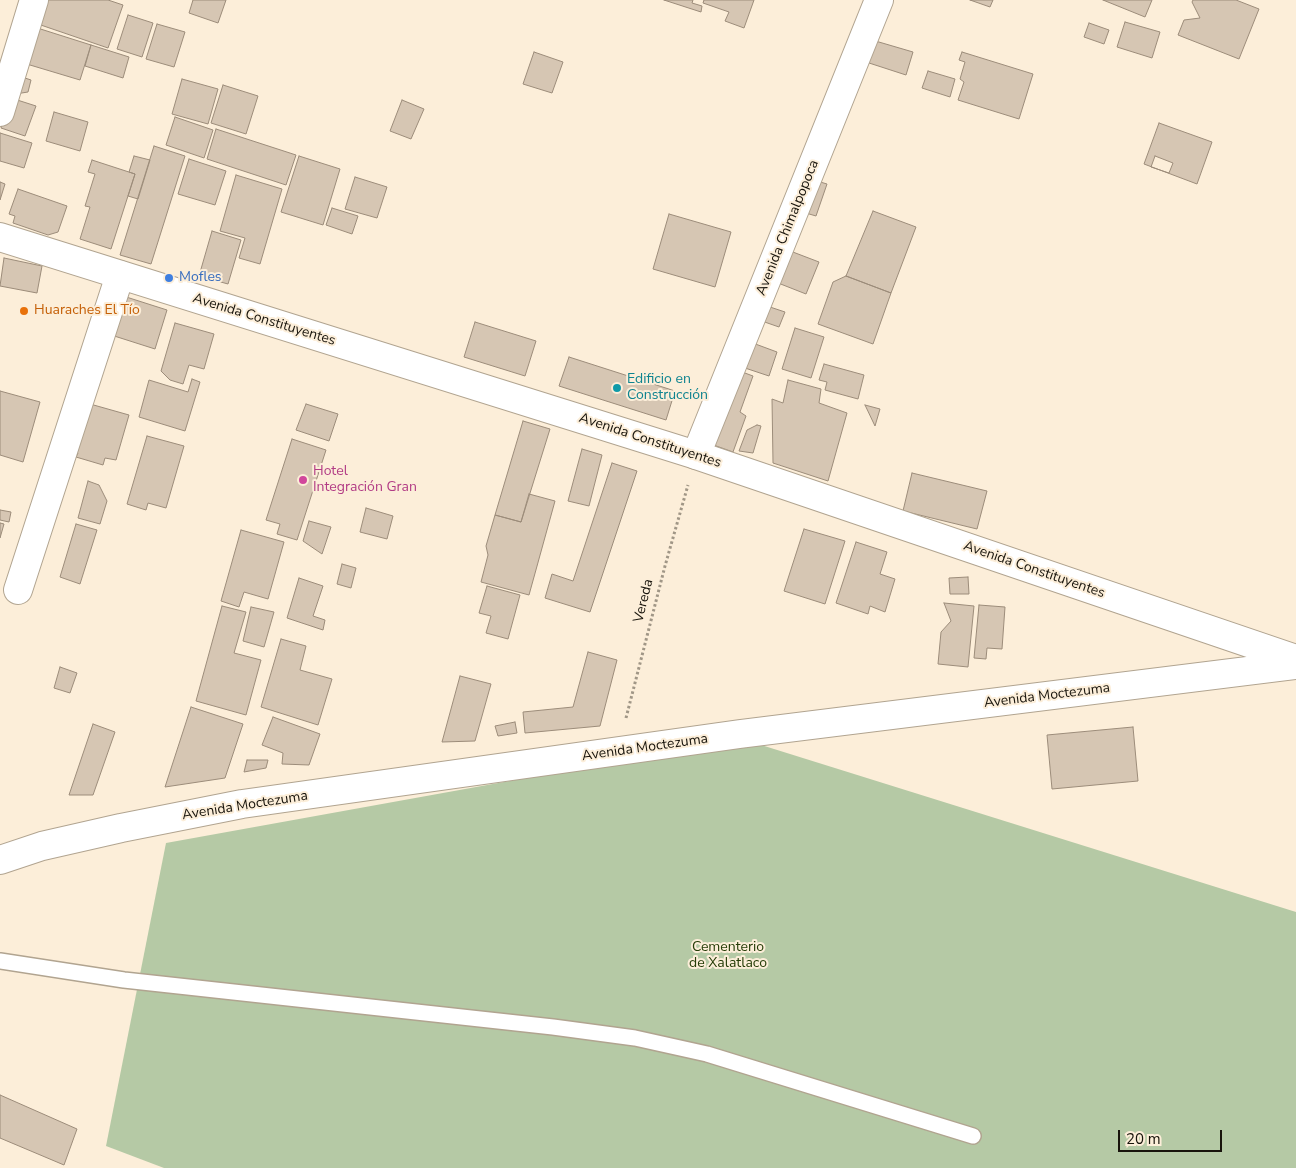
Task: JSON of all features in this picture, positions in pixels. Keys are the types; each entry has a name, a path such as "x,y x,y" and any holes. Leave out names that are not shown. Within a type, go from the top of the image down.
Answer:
{"main road":[{"path":"0,112 34,0"},
{"name":"Avenida Chimalpopoca","path":"696,455 879,0"},
{"name":"Avenida Constituyentes","path":"0,237 696,455 1296,659"},
{"path":"18,590 120,275"},
{"name":"Avenida Moctezuma","path":"0,860 42,846 242,804 740,734 1296,665"}],"lane":[{"path":"0,961 124,980 534,1025 635,1038 707,1054 973,1136"}],"path":[{"name":"Vereda","path":"617,752 662,576 696,455"}],"green space":[{"name":"Cementerio de Xalatlaco","path":"742,739 1296,912 1296,1168 164,1168 106,1146 166,843"}],"building":[{"path":"39,0 108,0 123,5 108,48 32,22"},
{"path":"193,0 226,0 218,23 189,13"},
{"path":"664,0 693,0 692,3 702,6 701,12"},
{"path":"704,0 754,0 744,28 725,21 729,12 703,3"},
{"path":"970,0 993,0 990,7"},
{"path":"1103,0 1152,0 1145,17"},
{"path":"1193,0 1236,0 1259,9 1239,59 1178,35 1184,20 1200,18 1192,2"},
{"path":"128,15 153,23 142,57 117,49"},
{"path":"1125,22 1160,32 1152,58 1117,47"},
{"path":"1089,23 1109,30 1104,44 1084,37"},
{"path":"157,24 185,32 174,67 146,59"},
{"path":"31,26 91,45 80,80 20,62"},
{"path":"872,40 913,52 906,75 866,62"},
{"path":"91,45 129,57 123,78 85,66"},
{"path":"534,52 563,62 552,93 523,84"},
{"path":"962,52 1033,74 1019,119 958,100 964,82 960,79 965,62 959,60"},
{"path":"928,71 955,79 950,97 922,88"},
{"path":"16,75 31,80 28,92 9,95"},
{"path":"182,79 218,89 208,124 172,114"},
{"path":"223,85 258,96 246,134 211,123"},
{"path":"11,98 36,106 25,136 1,128"},
{"path":"402,100 424,109 411,139 390,131"},
{"path":"54,112 88,122 80,151 46,141"},
{"path":"175,117 213,130 204,158 166,145"},
{"path":"1159,123 1212,142 1197,184 1144,164"},
{"path":"216,129 296,155 286,185 207,159"},
{"path":"0,133 32,143 24,168 0,161"},
{"path":"154,146 185,156 151,264 120,255"},
{"path":"134,156 150,160 138,199 128,196 135,174 129,172"},
{"path":"299,156 340,169 323,225 281,212"},
{"path":"1155,156 1173,163 1169,173 1151,167"},
{"path":"189,159 226,171 215,205 178,194"},
{"path":"92,160 135,174 111,249 80,239 90,207 85,206 95,174 88,172"},
{"path":"236,175 282,189 260,264 239,258 245,238 220,231"},
{"path":"355,177 387,187 377,218 345,209"},
{"path":"810,179 827,184 816,216 799,211"},
{"path":"0,182 5,184 0,200"},
{"path":"18,189 67,206 58,232 48,235 13,223 15,216 9,214"},
{"path":"332,208 358,216 352,234 326,225"},
{"path":"873,211 916,227 891,293 846,276"},
{"path":"669,214 731,232 715,287 653,269"},
{"path":"212,231 241,240 228,284 199,276"},
{"path":"785,249 819,262 806,294 773,281"},
{"path":"4,258 42,266 37,293 0,286"},
{"path":"846,276 891,293 873,344 818,324 833,282"},
{"path":"120,295 167,310 155,349 108,334"},
{"path":"761,304 785,312 779,327 756,319"},
{"path":"475,322 536,341 525,376 464,357"},
{"path":"175,323 214,334 204,369 189,365 183,384 170,380 161,371"},
{"path":"795,328 824,337 811,378 782,369"},
{"path":"750,342 777,352 769,376 742,367"},
{"name":"Edificio en Construcción","path":"569,357 675,391 666,420 559,386"},
{"path":"824,364 864,375 858,399 825,390 827,382 819,380"},
{"path":"734,369 753,376 740,412 746,416 733,452 708,443"},
{"path":"192,379 200,382 185,431 139,417 149,380 188,392"},
{"path":"788,380 821,389 819,403 847,413 828,481 773,463 772,399 783,403"},
{"path":"0,391 40,402 23,462 0,455"},
{"path":"83,402 129,415 116,460 105,458 103,465 76,457 78,453 69,450"},
{"path":"306,404 338,414 329,441 296,430"},
{"path":"865,405 880,409 875,426"},
{"path":"523,421 550,429 521,522 495,515"},
{"path":"757,425 761,426 753,453 739,451 747,430"},
{"path":"147,436 184,446 166,508 148,503 146,510 127,504"},
{"path":"292,439 326,450 297,540 277,534 280,524 266,520"},
{"path":"582,449 602,455 589,506 568,501"},
{"path":"612,463 637,471 590,612 545,598 552,574 573,581"},
{"path":"912,473 987,491 977,529 903,511"},
{"path":"88,481 99,485 107,501 100,524 78,518"},
{"path":"529,494 555,501 529,595 481,582 488,555 486,546 495,515 521,522"},
{"path":"366,508 393,516 387,539 360,532"},
{"path":"0,510 11,512 9,522 0,520"},
{"path":"309,521 331,527 322,554 303,541"},
{"path":"0,523 4,524 0,538"},
{"path":"76,524 97,530 80,584 60,577"},
{"path":"804,529 845,541 825,604 784,591"},
{"path":"241,530 284,542 268,599 244,592 239,607 221,601"},
{"path":"856,542 887,552 880,574 895,579 885,612 870,606 868,614 836,603"},
{"path":"342,564 356,568 351,588 337,584"},
{"path":"968,577 969,594 950,594 949,578"},
{"path":"299,578 323,586 313,616 325,620 323,630 287,618"},
{"path":"487,586 520,595 508,639 486,633 491,616 479,613"},
{"path":"944,603 974,606 968,667 938,664 941,632 951,621"},
{"path":"979,605 1005,607 1002,649 987,648 986,659 974,658"},
{"path":"222,606 246,612 234,653 261,660 246,715 196,701"},
{"path":"251,607 274,612 264,647 243,641"},
{"path":"281,639 306,646 300,670 332,679 318,725 261,707"},
{"path":"588,652 617,660 600,726 525,733 523,712 573,707"},
{"path":"60,667 77,673 70,693 54,688"},
{"path":"460,676 491,684 475,741 442,742"},
{"path":"191,707 243,724 225,778 165,787"},
{"path":"273,717 320,734 309,765 282,764 283,753 262,745"},
{"path":"515,722 517,733 498,736 495,726"},
{"path":"93,724 115,732 93,795 69,795"},
{"path":"1133,727 1138,781 1052,789 1047,735"},
{"path":"247,760 268,760 266,768 244,772"},
{"path":"0,1095 77,1129 64,1165 0,1138"}],"place":[{"name":"Mofles","path":"169,278"},
{"name":"Huaraches El Tío","path":"24,311"},
{"name":"Edificio en Construcción","path":"617,388"},
{"name":"Hotel Integración Gran","path":"303,480"}]}
